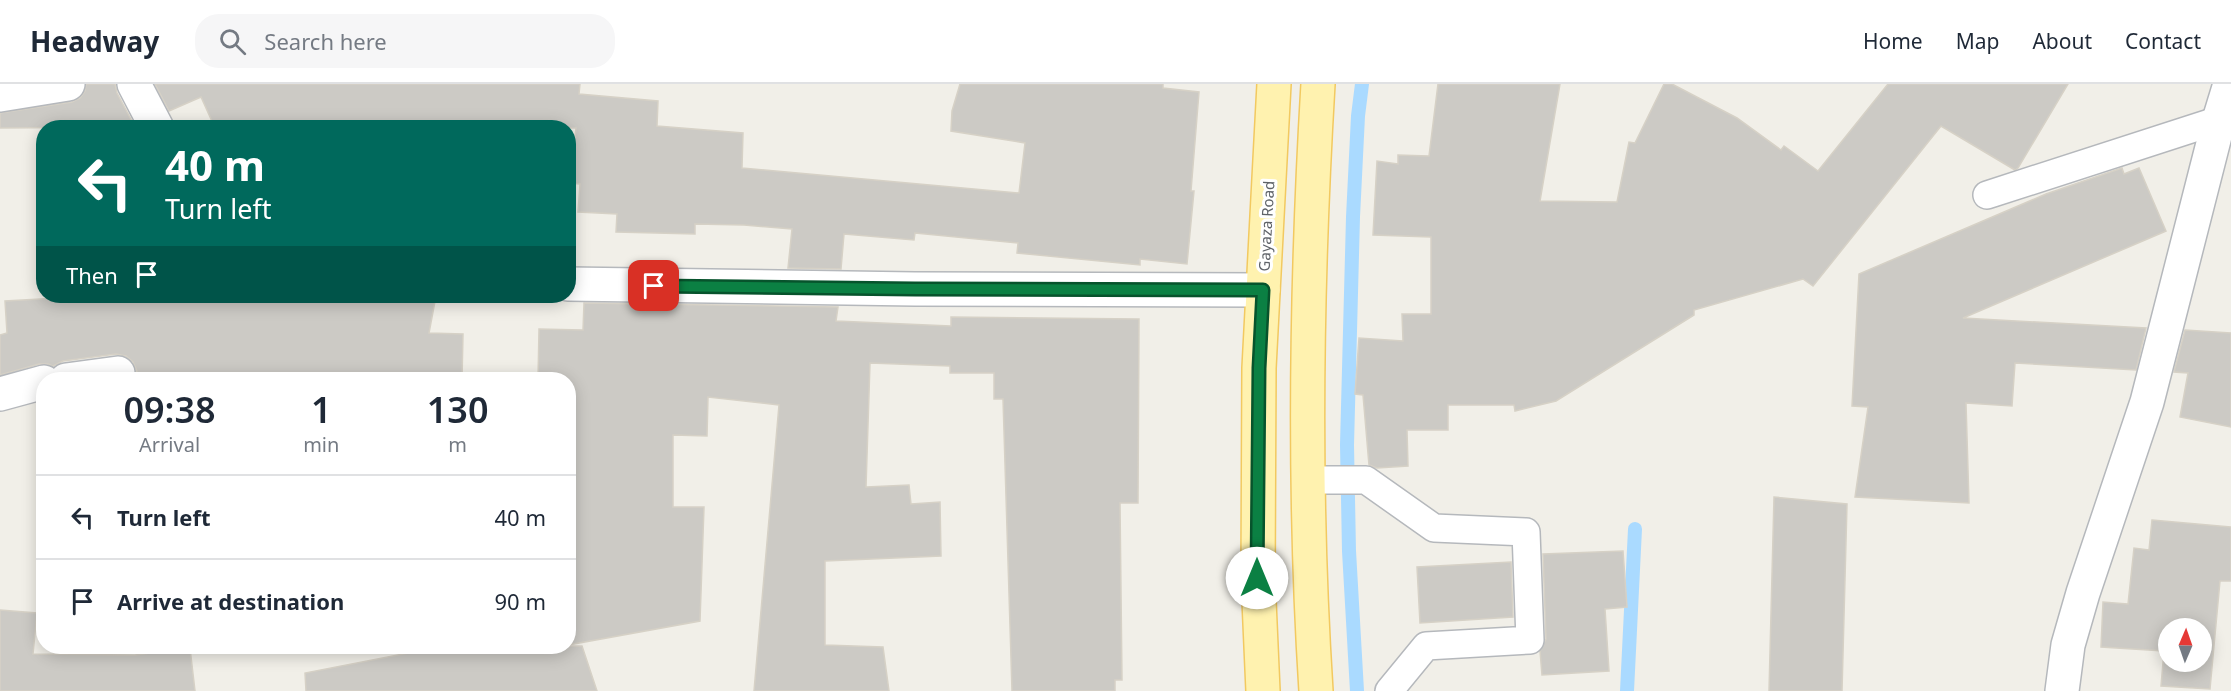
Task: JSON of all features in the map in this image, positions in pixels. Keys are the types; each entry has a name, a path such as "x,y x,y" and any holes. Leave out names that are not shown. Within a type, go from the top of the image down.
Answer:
{"main road":[{"name":"Gayaza Road","path":"1263,691 1257,578 1259,368 1274,84"},
{"path":"1316,691 1309,480 1308,330 1310,220 1318,84"}],"street":[{"path":"0,95 68,84"},
{"path":"134,84 153,120"},
{"path":"2062,691 2068,645 2083,592 2147,402 2230,84"},
{"path":"576,284 915,289 1263,290"},
{"path":"0,394 36,384"}],"lane":[{"path":"1987,195 2219,120"},
{"path":"1309,480 1365,480 1434,528 1526,532 1530,640 1426,646 1389,691"}],"building":[{"path":"86,84 115,84 117,93 131,120 36,120 36,128 0,128 0,113 72,102 80,98 85,91"},
{"path":"155,84 580,84 579,94 658,101 657,126 743,133 742,168 1019,193 1025,143 951,131 952,111 960,84 1163,84 1163,88 1199,92 1191,191 1194,191 1187,264 1140,259 1140,265 1017,253 1018,243 915,233 914,240 844,234 841,269 788,268 792,229 695,224 695,234 616,232 617,214 578,212 580,184 576,184 576,120 211,120 201,97 169,111"},
{"path":"1438,84 1560,84 1540,201 1617,202 1629,142 1635,143 1664,84 1672,84 1737,118 1781,150 1784,146 1818,171 1888,84 2068,84 2015,170 1941,126 1813,286 1803,279 1694,310 1694,315 1556,401 1515,411 1514,405 1448,405 1448,430 1407,430 1408,466 1377,468 1369,465 1363,395 1355,394 1359,338 1403,341 1402,314 1431,314 1431,237 1373,235 1377,161 1398,164 1398,155 1429,156"},
{"path":"2122,168 2124,174 2139,168 2166,231 1963,318 2146,328 2136,370 2015,363 2012,406 1966,403 1969,503 1855,497 1868,407 1852,406 1859,274 2046,194"},
{"path":"36,299 36,303 435,303 429,333 463,334 462,372 137,372 133,362 126,356 116,354 63,361 53,366 39,364 0,375 0,335 7,333 5,301"},
{"path":"584,303 838,307 836,321 951,326 951,317 1139,319 1138,503 1120,503 1122,680 1115,680 1115,691 1012,691 1003,399 994,399 994,373 950,373 950,366 870,363 866,487 909,485 911,504 940,502 941,556 825,561 825,645 883,647 889,691 754,691 779,405 708,397 707,436 673,435 673,507 704,507 700,621 576,644 576,372 538,372 539,329 583,330"},
{"path":"2185,330 2231,333 2231,427 2180,417 2188,373 2174,372"},
{"path":"1774,497 1847,504 1842,691 1769,691"},
{"path":"2152,520 2231,527 2231,581 2220,581 2212,667 2212,618 2158,618 2158,651 2101,647 2103,602 2128,604 2134,548 2149,550"},
{"path":"1623,551 1627,607 1605,609 1609,671 1542,675 1540,651 1546,639 1543,554"},
{"path":"1511,562 1513,617 1420,623 1417,567"},
{"path":"0,610 36,613 33,654 191,654 195,691 0,691"},
{"path":"576,646 582,646 597,691 306,691 305,673 403,654 576,654"},
{"path":"2162,672 2212,672 2210,689 2161,686"}],"waterway":[{"path":"1357,691 1349,551 1347,445 1353,217 1358,116 1362,84"},
{"path":"1627,691 1635,529"}],"route":[{"path":"654,286 1263,290 1259,368 1257,578"}]}
